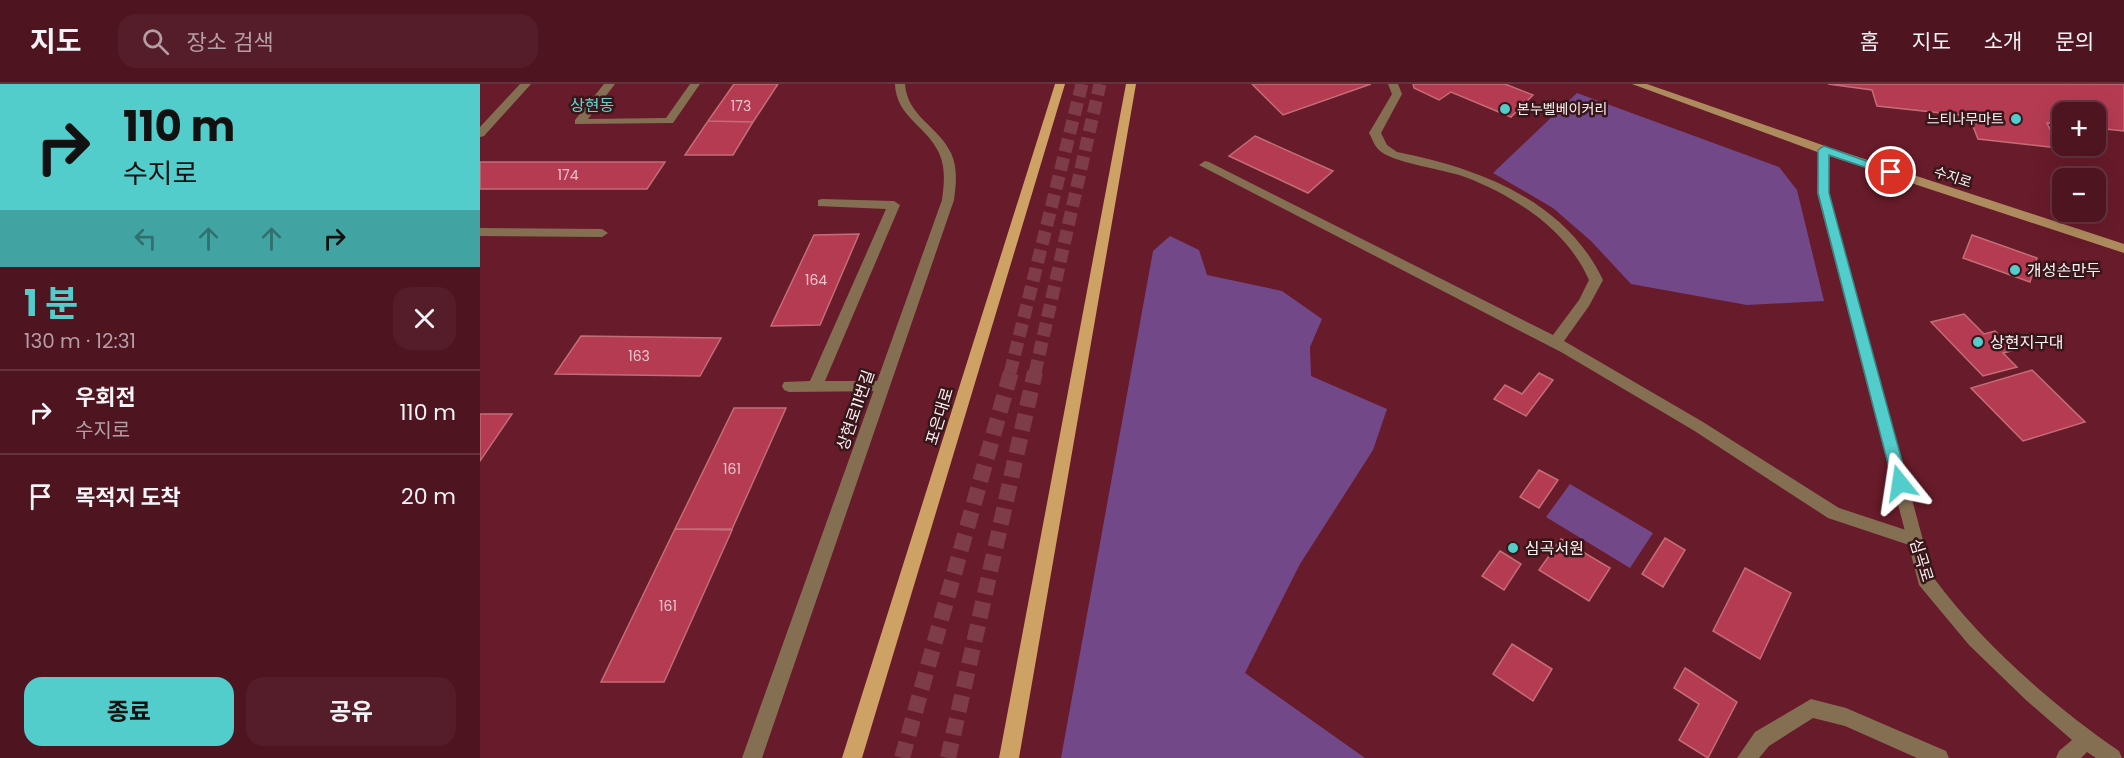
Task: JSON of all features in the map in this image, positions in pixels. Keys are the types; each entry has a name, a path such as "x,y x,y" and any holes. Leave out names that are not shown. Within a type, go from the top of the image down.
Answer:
{"main road":[{"name":"포은대로","path":"852,758 1060,84"},
{"path":"1009,758 1131,84"},
{"name":"수지로","path":"1637,84 1824,150 2124,249"}],"street":[{"path":"480,134 526,84"},
{"path":"610,84 579,122 669,121 694,84"},
{"name":"상현로11번길","path":"752,758 948,200 951,183 946,154 940,144 904,106 899,94 900,84"},
{"path":"1393,84 1397,94 1375,133 1382,147 1393,155 1469,174 1522,200 1560,229 1591,265 1596,280 1584,303 1555,342"},
{"path":"480,118 495,118"},
{"name":"심곡로","path":"1824,150 1823,193 1925,580 1940,601 1972,636 2028,691 2086,740 2112,758"},
{"path":"1205,165 1555,342 1698,426 1834,513 1915,540"},
{"path":"815,386 894,205 822,203"},
{"path":"480,232 602,233"},
{"path":"789,386 882,387"},
{"path":"1747,758 1762,739 1810,708 1846,717 1939,758"},
{"path":"2066,758 2086,740"}],"shaded area":[{"path":"1577,93 1779,167 1797,190 1824,301 1747,305 1631,284 1591,241 1553,208 1493,173"},
{"path":"1170,236 1199,250 1207,275 1282,291 1322,319 1310,347 1311,376 1387,409 1373,450 1300,564 1245,673 1365,758 1061,758 1153,251"},
{"path":"1570,484 1653,533 1630,568 1546,517"}],"building":[{"path":"734,84 778,84 753,122 708,121"},
{"path":"1252,84 1371,84 1283,115"},
{"name":"본누벨베이커리","path":"1413,84 1505,84 1533,95 1511,117 1451,92 1439,100 1414,88"},
{"name":"느티나무마트","path":"1828,84 2124,84 2124,131 2106,129 2106,102 2052,102 2052,123 2047,123 2052,133 2052,147 1978,139 1969,116 1877,106 1872,90"},
{"path":"708,121 753,122 733,155 685,155"},
{"path":"1255,136 1333,171 1308,193 1229,156"},
{"path":"480,162 665,162 647,189 480,189"},
{"path":"859,234 820,325 771,326 814,235"},
{"name":"개성손만두","path":"1972,235 2037,258 2030,282 1963,258"},
{"name":"상현지구대","path":"1964,314 1984,334 1995,331 2015,350 2003,353 2017,367 1983,376 1931,322"},
{"path":"581,336 721,338 700,376 555,374"},
{"path":"2032,370 2085,422 2023,441 1971,388"},
{"path":"1539,373 1553,380 1526,416 1494,399 1505,385 1522,394"},
{"path":"734,408 786,408 732,529 675,529"},
{"path":"480,414 512,414 480,461"},
{"path":"1539,470 1558,480 1539,508 1520,497"},
{"path":"675,529 732,530 664,682 601,682"},
{"path":"1665,538 1685,550 1663,587 1642,574"},
{"path":"1561,539 1610,568 1589,601 1539,570"},
{"path":"1500,551 1521,564 1504,590 1482,576"},
{"path":"1745,568 1791,593 1760,659 1713,631"},
{"path":"1512,644 1552,669 1533,701 1493,674"},
{"path":"1685,668 1737,702 1708,758 1679,740 1699,704 1674,688"}],"tunnel":[{"path":"1010,373 1082,84"},
{"path":"1035,373 1100,84"},
{"path":"902,758 1011,372"},
{"path":"948,758 1035,372"}],"place":[{"name":"본누벨베이커리","path":"1505,109"},
{"name":"느티나무마트","path":"2016,119"},
{"name":"개성손만두","path":"2015,270"},
{"name":"상현지구대","path":"1978,342"},
{"name":"심곡서원","path":"1513,548"}],"district":[{"name":"상현동","path":"592,105"}],"route":[{"path":"1891,172 1824,150 1823,193 1900,483"}]}
